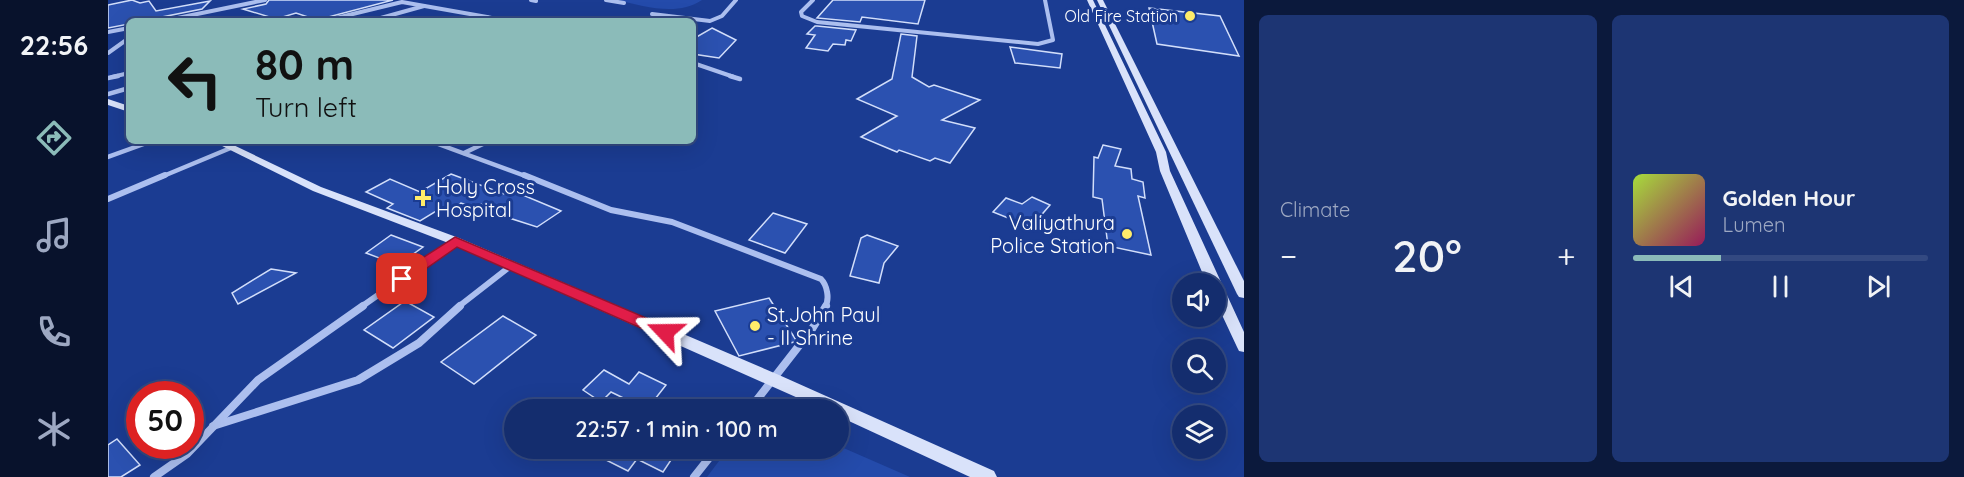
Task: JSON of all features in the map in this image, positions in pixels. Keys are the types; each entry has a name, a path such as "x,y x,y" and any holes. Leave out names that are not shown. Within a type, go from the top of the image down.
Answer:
{"main road":[{"path":"1090,0 1161,152 1165,171 1209,273"},
{"path":"1100,0 1244,294"},
{"path":"108,102 126,108"},
{"path":"226,144 317,189 455,241 774,379 988,477"},
{"path":"1226,310 1244,347"}],"street":[{"path":"178,18 266,0"},
{"path":"412,3 423,0"},
{"path":"531,0 536,1"},
{"path":"606,0 624,3"},
{"path":"696,19 710,21 722,16 736,0"},
{"path":"813,0 801,12 802,16 817,22 1038,44 1053,40 1045,0"},
{"path":"336,18 396,3 428,5 492,18"},
{"path":"381,18 428,5"},
{"path":"652,14 685,18"},
{"path":"108,32 126,29"},
{"path":"108,53 126,40"},
{"path":"696,64 740,79"},
{"path":"108,78 126,74"},
{"path":"108,94 126,89"},
{"path":"108,157 144,144"},
{"path":"438,144 611,210 672,222 821,279 826,284 828,303 812,329 758,399"},
{"path":"464,153 483,144"},
{"path":"108,199 234,147"},
{"path":"154,477 187,454 258,380 455,241"},
{"path":"212,427 358,381 419,343 468,298 512,266"},
{"path":"693,477 708,459"}],"shaded area":[{"path":"617,0 702,0 682,8 660,9"},
{"path":"849,450 910,477 707,477 720,459 849,459"}],"building":[{"path":"132,0 140,3 149,1 156,11 210,1 202,9 161,18 126,18 126,25 108,28 108,5"},
{"path":"269,0 393,0 325,18 311,18 296,13 273,18 243,9 266,4"},
{"path":"833,0 925,0 918,24 862,17 860,22 817,18"},
{"path":"1149,8 1220,16 1239,56 1157,44"},
{"path":"815,26 856,30 851,41 846,40 845,45 833,44 828,51 806,48 815,35 807,34"},
{"path":"712,28 736,40 719,58 696,54 696,37"},
{"path":"901,34 917,36 912,77 929,87 934,85 980,100 942,120 975,128 950,163 935,158 930,161 899,150 897,152 861,137 897,116 857,99 892,79"},
{"path":"1010,47 1062,54 1060,68 1015,63"},
{"path":"1103,145 1121,149 1115,166 1131,169 1132,179 1143,182 1145,198 1138,196 1151,255 1108,246 1102,199 1093,197 1094,157 1098,158"},
{"path":"451,174 504,194 511,190 561,211 537,227 506,217 481,204 475,208 461,203 448,211 441,208 420,221 387,208 393,204 366,192 390,179 420,192"},
{"path":"1032,197 1050,205 1031,227 993,212 1006,198 1022,204"},
{"path":"773,213 807,224 785,253 749,240"},
{"path":"391,235 423,247 398,265 366,253"},
{"path":"867,235 898,246 884,263 879,283 850,276 861,238"},
{"path":"271,269 296,273 238,304 232,293"},
{"name":"St.John Paul - II Shrine","path":"769,298 796,340 739,356 715,311"},
{"path":"405,301 434,317 393,348 364,330"},
{"path":"503,316 536,335 474,384 441,362"},
{"path":"604,370 629,384 639,372 666,385 655,399 625,399 611,392 604,399 596,399 583,390"},
{"path":"117,439 126,449 126,459 135,459 140,465 121,477 108,477 108,445"},
{"path":"604,459 637,459 628,471"},
{"path":"637,459 672,459 663,472"}],"place":[{"name":"Old Fire Station","path":"1190,16"},
{"name":"Holy Cross Hospital","path":"423,198"},
{"name":"Valiyathura Police Station","path":"1127,234"},
{"name":"St.John Paul - II Shrine","path":"755,326"}],"route":[{"path":"402,279 455,241 665,332"}]}
